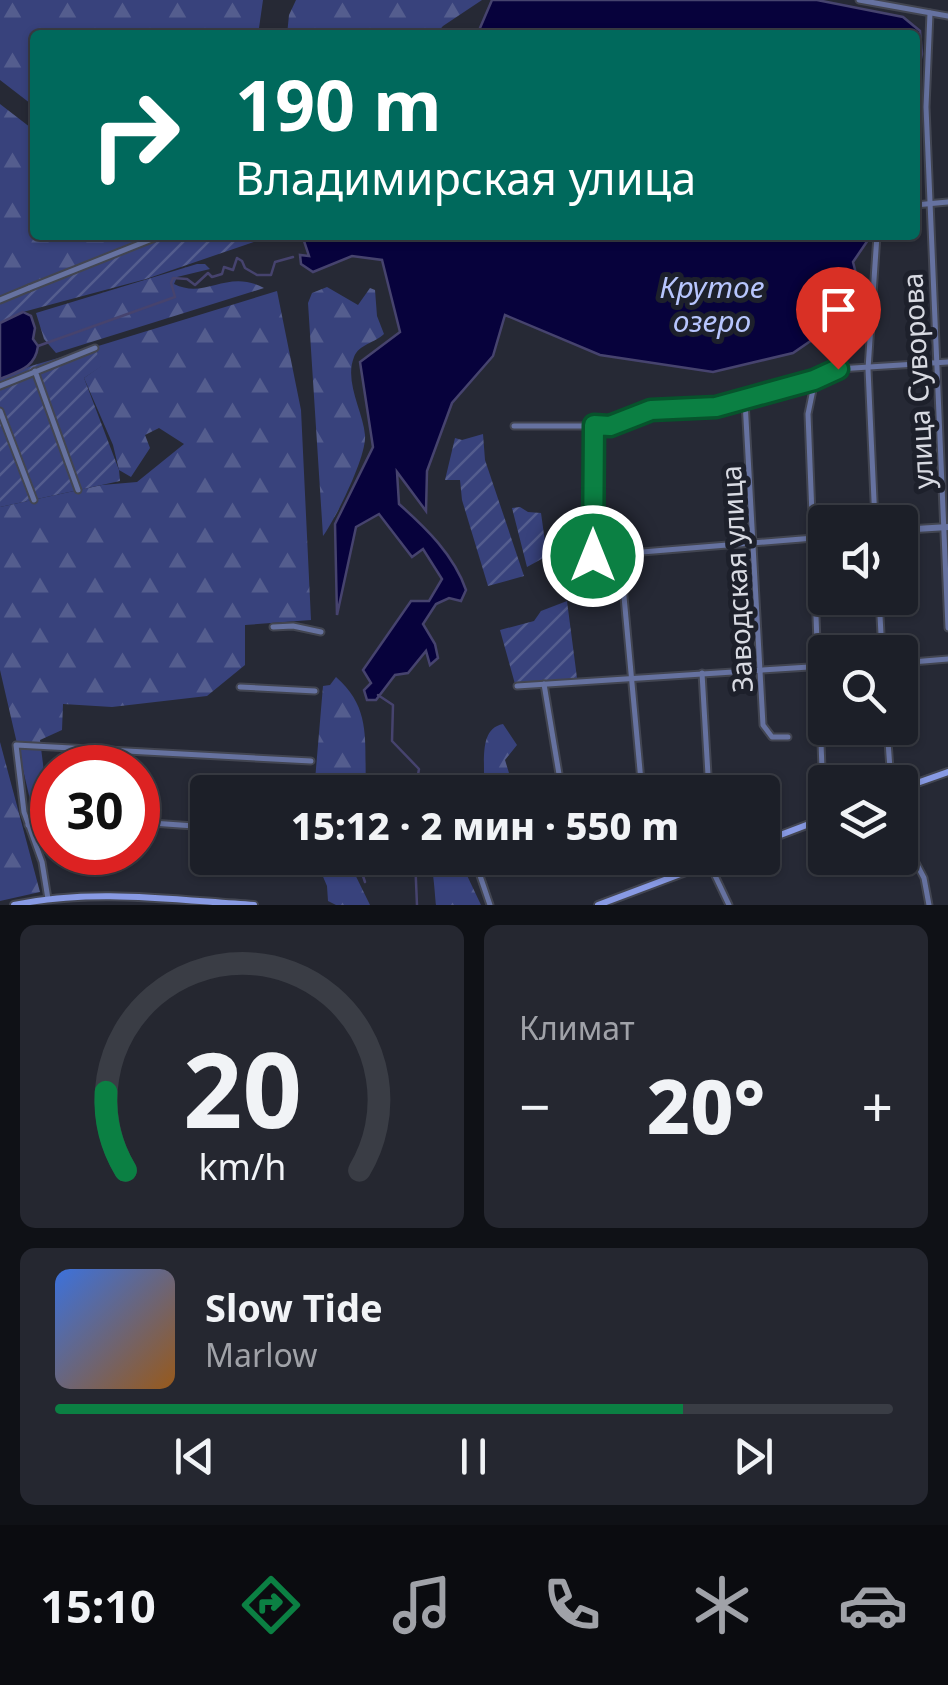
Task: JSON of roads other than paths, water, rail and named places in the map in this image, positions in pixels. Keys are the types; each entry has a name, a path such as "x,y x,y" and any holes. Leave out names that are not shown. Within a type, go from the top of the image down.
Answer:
{"main road":[{"path":"918,783 948,772"},
{"path":"780,835 808,824"},
{"path":"598,905 677,875"},
{"path":"14,905 104,896 254,905"}],"street":[{"path":"859,0 948,16"},
{"name":"улица Суворова","path":"930,13 926,107 948,628"},
{"path":"920,204 948,202"},
{"path":"0,300 149,240"},
{"path":"874,505 868,369 876,240"},
{"path":"0,386 95,348"},
{"path":"514,426 610,426 651,410 716,407 745,400 838,369 948,362"},
{"path":"35,370 78,490"},
{"path":"812,505 808,414 814,380"},
{"name":"Заводская улица","path":"745,400 763,725 772,737 788,737"},
{"path":"0,411 34,500"},
{"path":"593,556 594,425"},
{"path":"918,529 946,527"},
{"path":"570,594 566,569 572,561 593,556 808,538"},
{"path":"620,552 640,775"},
{"path":"273,627 293,626 321,632"},
{"path":"918,662 948,659"},
{"path":"517,686 808,667"},
{"path":"702,674 707,775"},
{"path":"544,684 559,775"},
{"path":"240,687 315,691"},
{"path":"48,899 42,862 28,826 16,744 312,761"},
{"path":"160,823 190,825"},
{"path":"918,867 929,905"},
{"path":"480,875 490,905"},
{"path":"715,875 729,905"}],"water":[{"path":"492,0 817,0 903,17 919,30 479,30"},
{"name":"Крутое озеро","path":"304,240 868,240 853,262 859,285 825,331 793,353 713,372 600,355 505,315 493,356 452,403 427,471 426,511 397,472 399,504 447,554 466,590 461,601 449,598 436,604 423,624 438,658 430,665 426,651 408,673 395,675 376,700 367,700 364,690 371,683 363,670 411,601 429,601 442,579 423,549 412,557 379,514 356,527 337,615 335,524 373,447 360,362 400,332 382,260 352,256 313,272 301,264 300,255 309,256"},
{"path":"23,312 31,316 35,328 36,353 25,368 0,379 0,323"}],"waterway":[{"path":"38,346 175,297 173,278 187,279 195,285 208,273 212,277 222,274 224,267 233,270 237,258 257,275 271,275 275,262 293,257"},
{"path":"378,695 393,705 392,741 419,769 418,775"},
{"path":"363,875 365,882"},
{"path":"416,875 417,905"}]}
